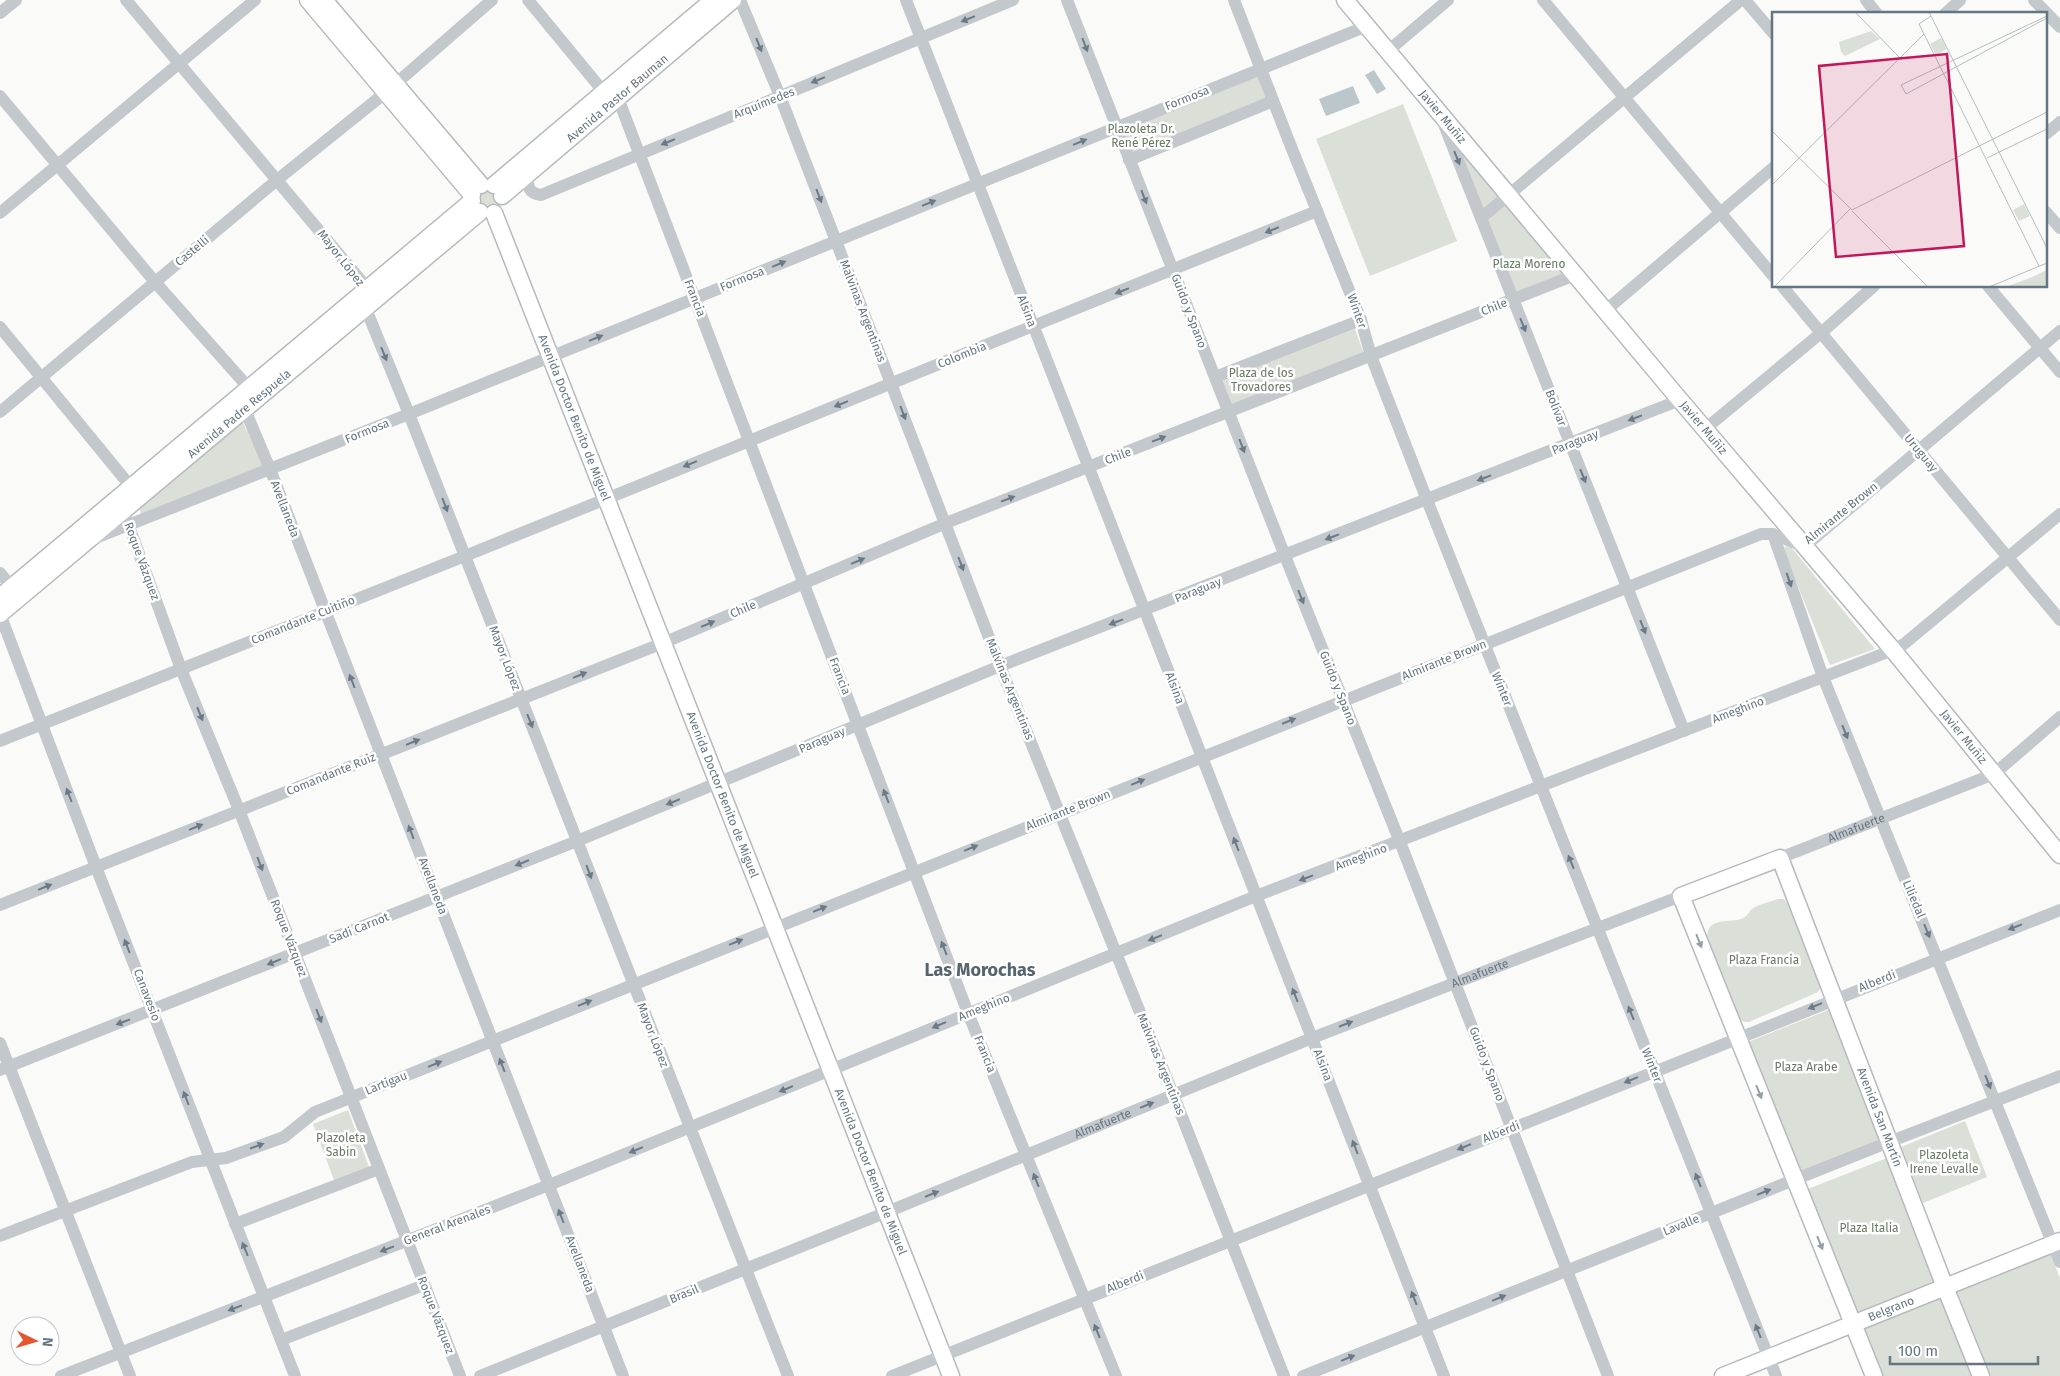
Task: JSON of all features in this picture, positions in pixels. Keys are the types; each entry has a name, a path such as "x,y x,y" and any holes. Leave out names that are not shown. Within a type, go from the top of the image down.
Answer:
{"main road":[{"name":"Avenida Doctor Benito de Miguel","path":"308,0 390,89 485,198 663,642 951,1376"},
{"name":"Avenida Doctor Benito de Miguel","path":"324,0 390,89"},
{"name":"Javier Muñiz","path":"1345,0 1803,546 1893,650 2060,855"},
{"name":"Avenida Pastor Bauman","path":"485,198 610,94 728,1"},
{"name":"Avenida Pastor Bauman","path":"485,198 528,174 610,94"},
{"name":"Avenida Padre Respuela","path":"11,593 89,541 123,512 136,493 254,394 366,291 485,198"},
{"name":"Avenida Padre Respuela","path":"254,394 366,309 485,198"},
{"name":"Avenida Padre Respuela","path":"0,614 11,593 123,512"},
{"name":"Almafuerte","path":"1681,896 1780,858"},
{"name":"Avenida San Martín","path":"1780,858 1944,1287 1981,1376"},
{"path":"1681,896 1874,1376"},
{"name":"Belgrano","path":"1723,1376 2056,1243"}],"street":[{"path":"0,13 16,0"},
{"name":"Mayor López","path":"126,0 363,283 366,291 366,309 788,1376"},
{"path":"0,214 255,0"},
{"name":"Castelli","path":"0,412 277,180 390,89 492,0"},
{"name":"Francia","path":"528,0 621,106 968,1013 1116,1376"},
{"name":"Alsina","path":"906,0 1444,1376"},
{"name":"Arquímedes","path":"528,174 527,185 530,190 541,195 1014,0"},
{"name":"Guido y Spano","path":"1067,0 1228,412 1400,842 1608,1376"},
{"name":"Winter","path":"1234,0 1361,320 1371,356 1427,500 1776,1376"},
{"path":"1388,51 1448,0"},
{"path":"1543,0 1772,275"},
{"path":"1481,218 1741,0"},
{"path":"1745,0 1772,32"},
{"path":"1866,0 1875,12"},
{"path":"1947,12 1960,0"},
{"path":"2034,0 2046,12"},
{"name":"Malvinas Argentinas","path":"728,1 780,96 1000,666 1173,1094 1284,1376"},
{"path":"2048,14 2060,26"},
{"name":"Formosa","path":"123,512 270,470 1367,26"},
{"path":"0,96 155,282 254,394"},
{"path":"1130,160 1273,101"},
{"name":"Bolívar","path":"1439,112 1684,731"},
{"path":"2048,132 2060,122"},
{"path":"1605,311 1772,168"},
{"name":"Colombia","path":"606,498 1317,211"},
{"path":"2048,214 2060,228"},
{"name":"Chile","path":"663,642 946,524 1575,275"},
{"name":"Uruguay","path":"1784,288 2060,620"},
{"path":"1705,429 1821,333 1872,288"},
{"path":"1990,288 2060,372"},
{"path":"1215,377 1361,320"},
{"path":"0,327 136,493"},
{"name":"Almirante Brown","path":"775,927 1761,534 1773,534 1803,546 2060,330"},
{"name":"Paraguay","path":"718,783 1000,666 1680,400"},
{"name":"Avellaneda","path":"241,405 270,470 623,1376"},
{"name":"Comandante Cuitiño","path":"0,741 606,498"},
{"name":"Roque Vázquez","path":"123,512 181,669 239,810 460,1376"},
{"name":"Ameghino","path":"832,1071 968,1013 1256,896 1400,842 1893,650 1904,644 2060,514"},
{"name":"Liliedal","path":"1773,534 1823,677 2056,1243 2060,1262"},
{"path":"0,573 11,593"},
{"name":"Canavesio","path":"0,614 96,867 295,1376"},
{"name":"Comandante Ruiz","path":"0,905 663,642"},
{"name":"Almafuerte","path":"1780,858 1994,774 2060,717"},
{"name":"Sadi Carnot","path":"5,1069 718,783"},
{"name":"Almafuerte","path":"887,1212 1312,1038 1681,896"},
{"name":"Alberdi","path":"892,1376 1737,1037 2060,910"},
{"name":"Lartigau","path":"0,1236 192,1162 226,1158 284,1137 310,1114 775,927"},
{"path":"0,1043 5,1069 66,1211 130,1376"},
{"name":"General Arenales","path":"60,1376 549,1185 832,1071"},
{"name":"Lavalle","path":"1303,1376 1889,1142 2060,1076"},
{"path":"235,1224 379,1168"},
{"name":"Brasil","path":"480,1376 887,1212"},
{"path":"281,1340 424,1285"}],"green space":[{"name":"Plazoleta Dr. René Pérez","path":"1258,73 1269,97 1132,154 1122,129"},
{"path":"1403,104 1457,241 1370,276 1316,139"},
{"path":"1449,128 1504,195 1483,213"},
{"path":"483,190 491,190 496,195 494,206 483,208 478,203 478,195"},
{"name":"Plaza Moreno","path":"1508,199 1571,274 1516,295 1485,218"},
{"name":"Plaza de los Trovadores","path":"1355,329 1364,354 1232,406 1222,380"},
{"path":"242,421 264,466 141,515 139,506"},
{"path":"1785,546 1791,547 1875,649 1830,665 1784,552"},
{"name":"Plaza Francia","path":"1778,899 1784,899 1788,904 1822,986 1818,992 1749,1022 1744,1022 1740,1019 1707,940 1708,933 1713,924 1741,919 1755,907"},
{"name":"Plaza Arabe","path":"1831,1009 1881,1142 1802,1173 1748,1042"},
{"name":"Plazoleta Sabin","path":"348,1110 369,1167 334,1180 313,1124"},
{"name":"Plazoleta Irene Levalle","path":"1965,1121 1987,1177 1923,1203 1901,1147"},
{"name":"Plaza Italia","path":"1887,1158 1936,1282 1857,1314 1808,1189"},
{"path":"2050,1253 2060,1278 2060,1376 1991,1376 1957,1291"},
{"path":"1942,1297 1974,1376 1881,1376 1864,1328"}],"shaded area":[{"path":"1374,70 1386,89 1377,94 1365,75"},
{"path":"1353,86 1360,103 1326,116 1319,99"}],"district":[{"name":"Las Morochas","path":"980,970"}]}
